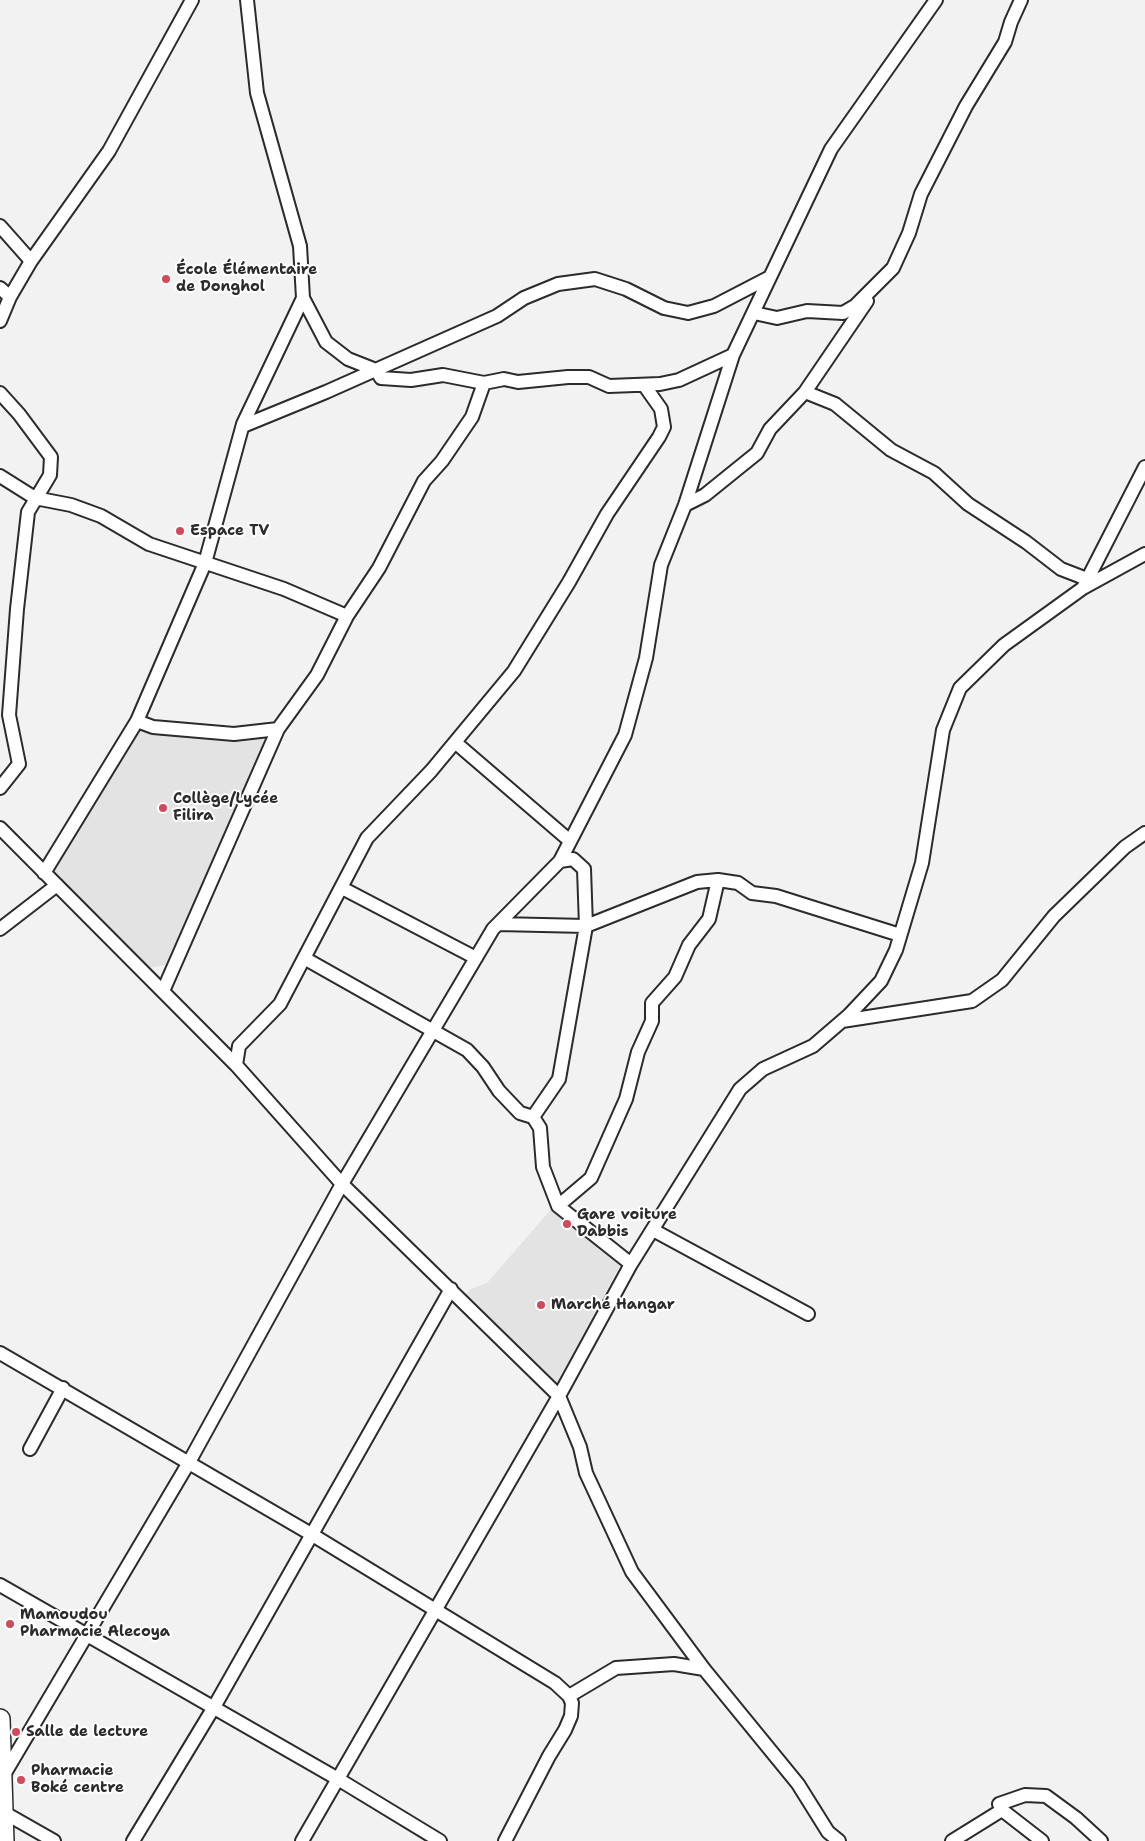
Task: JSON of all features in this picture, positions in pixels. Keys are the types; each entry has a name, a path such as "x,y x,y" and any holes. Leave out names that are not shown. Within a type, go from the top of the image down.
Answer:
{"highway":[{"path":"0,1719 4,1841"}],"street":[{"path":"0,321 10,298 31,261 108,151 192,0"},
{"path":"247,0 257,93 300,246 303,298 326,342 348,359 376,370 381,378 411,380 443,375 484,383 504,379 518,382 589,377 609,386 644,385 680,380 733,355"},
{"path":"2,1778 188,1464 342,1184 476,958 498,924 560,860 570,841 625,736 646,658 662,565 685,505 733,355 831,149 936,0"},
{"path":"754,313 777,318 807,311 843,313 855,306 893,268 909,233 921,194 966,106 1005,42 1011,22 1021,0"},
{"path":"0,226 31,261"},
{"path":"243,426 497,316 524,298 558,284 595,279 626,289 664,308 688,313 714,306 768,278"},
{"path":"685,505 704,495 757,453 770,428 805,392 879,283"},
{"path":"0,288 10,298"},
{"path":"44,873 138,721 205,563 243,426 303,298"},
{"path":"163,991 278,729 316,675 347,616 379,568 424,481 442,461 472,417 484,383"},
{"path":"236,1065 239,1046 280,1004 368,838 456,743 514,671 569,582 607,514 659,437 664,427 661,409 644,385"},
{"path":"805,392 835,404 891,450 934,473 968,504 1085,584"},
{"path":"0,393 19,414 51,457 50,475 34,498 28,512 17,610 9,715 19,764 0,788"},
{"path":"1085,584 1145,467"},
{"path":"0,476 34,498 71,505 101,516 149,544 284,588 347,616"},
{"path":"302,1841 559,1396 632,1264 740,1089 763,1069 813,1046 842,1022 881,981 900,935 922,863 943,730 960,688 1004,645 1085,584 1145,554"},
{"path":"138,721 153,727 234,734 278,729"},
{"path":"456,743 570,841"},
{"path":"0,828 236,1065 342,1184 559,1396 580,1447 586,1473 632,1572 704,1669 798,1784 828,1832 839,1841"},
{"path":"842,1022 972,1001 1002,980 1054,916 1125,847 1145,832"},
{"path":"533,1117 559,1079 586,926 584,869 573,859 560,860"},
{"path":"498,924 586,926 697,882 718,880 738,883 752,894 776,896 900,935"},
{"path":"558,1206 591,1178 626,1099 638,1052 652,1021 652,1003 675,977 689,944 709,919 718,880"},
{"path":"0,929 58,885"},
{"path":"342,888 476,958"},
{"path":"304,958 435,1030 467,1050 483,1067 499,1091 520,1113 533,1117 540,1128 543,1167 558,1206 632,1264"},
{"path":"653,1230 808,1314"},
{"path":"133,1841 214,1707 451,1289"},
{"path":"0,1353 311,1534 556,1683 569,1696 572,1703 571,1716 505,1841"},
{"path":"30,1449 63,1388"},
{"path":"0,1585 338,1779 440,1841"},
{"path":"569,1696 616,1668 674,1664 704,1669"},
{"path":"1042,1841 1002,1810 999,1804 1025,1795 1046,1796 1076,1818 1101,1841"},
{"path":"2,1805 54,1841"},
{"path":"952,1841 1002,1810"}],"shaded area":[{"name":"Collège/Lycée Filira","path":"135,728 263,739 266,745 165,965 147,968 52,872"},
{"path":"553,1207 624,1258 553,1390 462,1297 471,1289 487,1283"}],"place":[{"name":"École Élémentaire de Donghol","path":"166,279"},
{"name":"Espace TV","path":"180,531"},
{"name":"Collège/Lycée Filira","path":"163,808"},
{"name":"Gare voiture Dabbis","path":"567,1224"},
{"name":"Marché Hangar","path":"541,1305"},
{"name":"Mamoudou Pharmacie Alecoya","path":"10,1624"},
{"name":"Salle de lecture","path":"16,1732"},
{"name":"Pharmacie Boké centre","path":"21,1780"}]}
